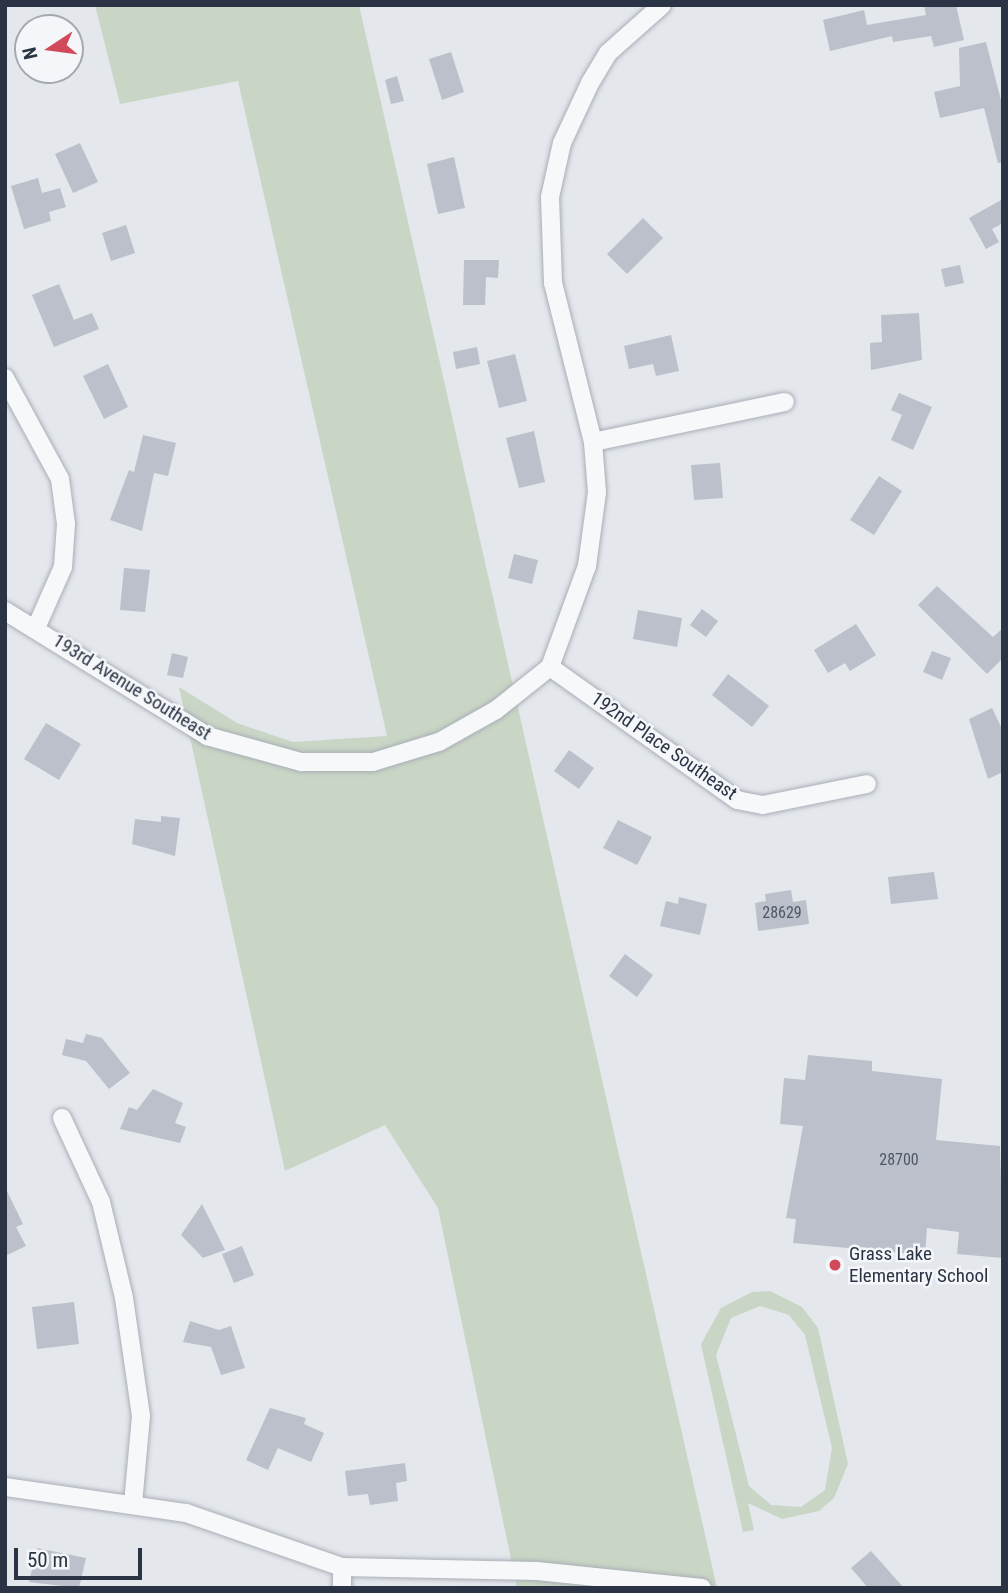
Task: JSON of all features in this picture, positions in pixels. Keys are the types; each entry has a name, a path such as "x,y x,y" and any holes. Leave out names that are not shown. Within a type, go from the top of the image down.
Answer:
{"street":[{"name":"193rd Avenue Southeast","path":"5,611 207,736 301,762 373,762 439,741 496,710 550,667 574,607 594,530 593,442 553,283 550,197 574,111 608,53 655,9"},
{"path":"5,377 60,479 66,524 64,567 36,628"},
{"path":"593,442 785,402"},
{"name":"192nd Place Southeast","path":"550,667 737,800 763,805 867,784"},
{"path":"62,1118 101,1202 124,1298 141,1416 134,1504"},
{"path":"5,1487 186,1513 342,1567 537,1571 702,1588"},
{"path":"342,1567 342,1588"}],"green space":[{"path":"95,5 359,5 717,1588 517,1588 438,1208 385,1125 285,1171 179,687 237,723 293,742 387,736 238,81 120,104"},
{"path":"770,1291 802,1307 818,1328 848,1464 834,1498 819,1511 782,1519 748,1503 754,1530 743,1532 701,1344 721,1308 752,1292","holes":["760,1306 789,1315 805,1335 832,1448 825,1490 801,1507 771,1505 749,1486 716,1355 731,1318"]}],"building":[{"path":"924,5 956,5 964,40 934,47 931,36 893,42 892,36 830,51 823,20 864,10 867,25 926,15"},
{"path":"986,42 1003,108 1003,162 998,163 984,108 940,118 934,92 960,86 959,48"},
{"path":"451,52 464,92 442,100 429,59"},
{"path":"397,76 404,101 391,104 385,80"},
{"path":"80,143 98,182 73,193 55,154"},
{"path":"454,157 465,208 438,214 427,164"},
{"path":"38,178 42,193 60,188 66,207 49,212 51,221 24,229 11,186"},
{"path":"1003,199 1003,223 992,229 999,242 986,249 969,218"},
{"path":"643,218 663,238 627,274 607,254"},
{"path":"126,225 135,253 111,261 102,233"},
{"path":"464,260 499,260 498,278 486,277 485,305 463,305"},
{"path":"960,265 964,283 945,287 941,269"},
{"path":"59,284 74,320 92,313 99,329 54,347 32,295"},
{"path":"919,313 922,360 871,370 870,343 882,342 881,315"},
{"path":"671,335 679,371 656,376 653,364 629,369 624,346"},
{"path":"477,347 480,364 456,369 453,352"},
{"path":"515,354 527,401 499,408 487,361"},
{"path":"108,364 128,407 104,419 83,376"},
{"path":"899,393 932,407 913,450 891,440 902,415 891,410"},
{"path":"534,431 545,482 519,488 506,438"},
{"path":"143,435 176,443 168,476 154,473 142,531 110,520 129,470 134,472"},
{"path":"720,463 723,498 694,500 691,465"},
{"path":"879,476 902,491 874,535 850,520"},
{"path":"514,554 538,560 532,584 508,578"},
{"path":"124,568 150,570 145,612 120,610"},
{"path":"937,586 993,637 1003,628 1003,658 987,674 918,605"},
{"path":"702,609 718,621 706,637 690,625"},
{"path":"638,610 682,618 677,647 633,639"},
{"path":"856,624 876,655 850,671 845,663 828,673 814,650"},
{"path":"932,651 951,658 942,680 923,672"},
{"path":"172,653 188,657 183,678 167,675"},
{"path":"728,674 769,706 752,727 712,695"},
{"path":"992,708 1003,731 1003,772 988,779 969,719"},
{"path":"46,723 81,744 59,780 24,759"},
{"path":"569,750 594,768 579,789 554,771"},
{"path":"161,816 180,818 175,856 132,844 135,819 161,822"},
{"path":"618,820 652,837 637,865 603,848"},
{"path":"934,872 938,899 891,904 888,877"},
{"path":"791,890 793,902 806,900 809,924 758,931 755,903 766,901 765,894"},
{"path":"679,897 707,904 700,935 660,926 666,901 678,904"},
{"path":"625,954 653,975 637,997 609,976"},
{"path":"86,1034 102,1038 130,1073 109,1089 86,1061 62,1055 66,1039 83,1043"},
{"path":"808,1055 872,1061 872,1071 942,1079 936,1140 1000,1146 1003,1258 957,1254 959,1232 927,1228 925,1255 793,1243 796,1219 786,1218 803,1126 780,1124 784,1078 805,1080"},
{"path":"153,1089 183,1103 175,1123 186,1127 180,1143 120,1129 129,1107 137,1110"},
{"path":"5,1187 23,1224 16,1227 26,1246 5,1256"},
{"path":"202,1204 225,1250 203,1258 181,1235"},
{"path":"242,1246 254,1275 234,1283 222,1254"},
{"path":"74,1302 79,1344 37,1349 32,1307"},
{"path":"190,1321 219,1330 231,1326 245,1368 221,1375 211,1347 183,1342"},
{"path":"270,1408 306,1418 304,1424 324,1433 311,1462 278,1448 268,1470 246,1460"},
{"path":"405,1463 407,1481 396,1483 398,1501 370,1505 368,1494 348,1496 345,1471"},
{"path":"37,1548 86,1558 79,1588 29,1582"},
{"path":"871,1551 904,1588 868,1588 851,1568"}],"place":[{"name":"Grass Lake Elementary School","path":"835,1265"}]}
